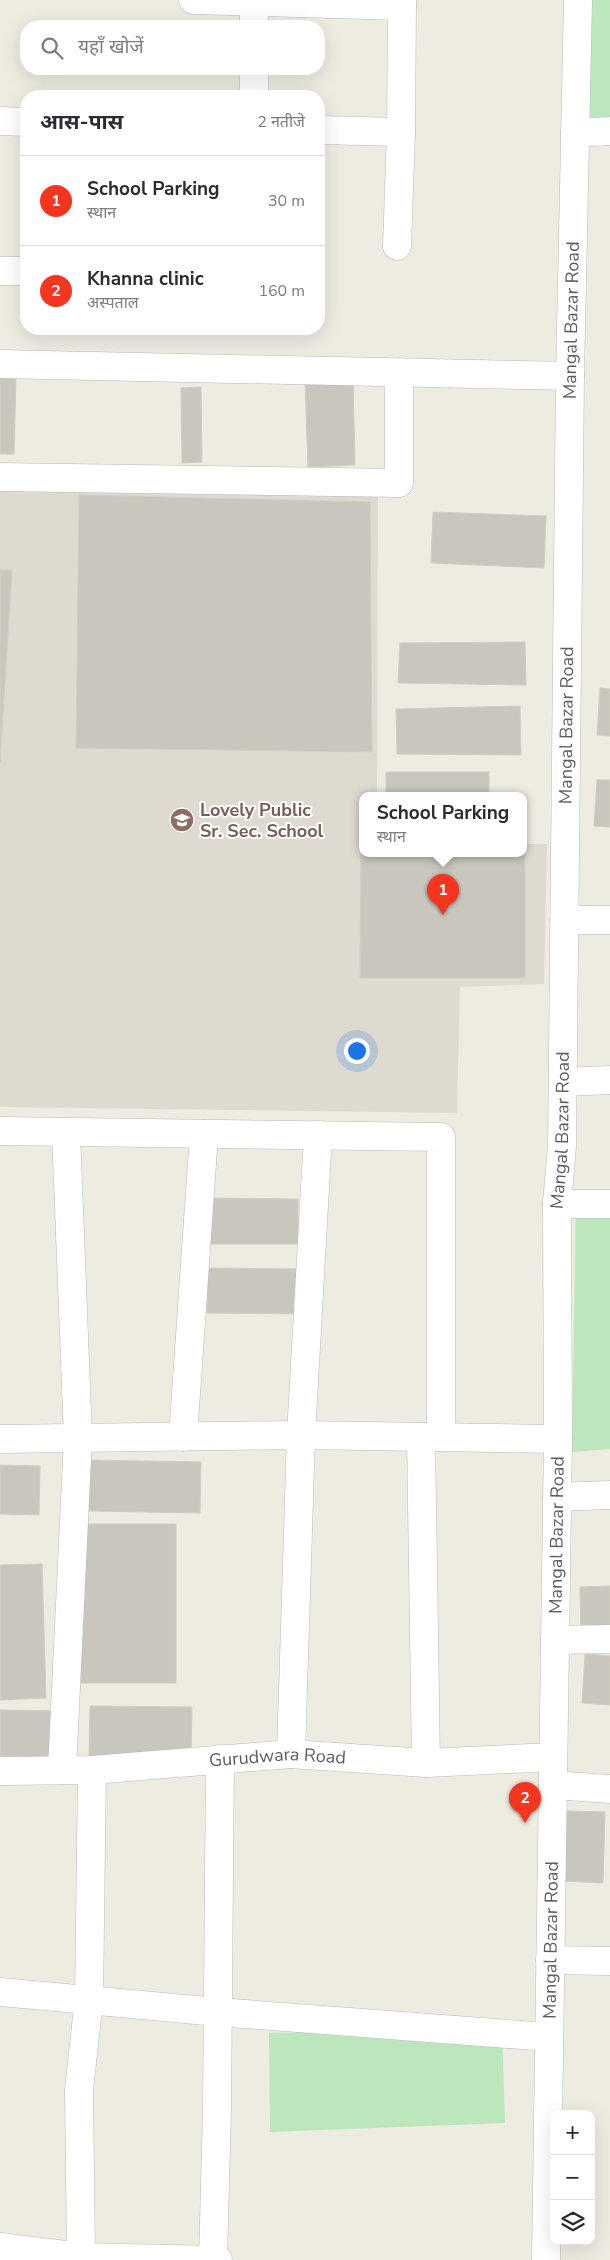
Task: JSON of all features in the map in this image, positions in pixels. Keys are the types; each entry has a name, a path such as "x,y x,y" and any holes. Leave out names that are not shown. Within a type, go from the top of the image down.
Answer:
{"street":[{"path":"193,0 254,14 402,3 401,132 397,246"},
{"name":"Mangal Bazar Road","path":"546,2260 558,1439 557,1204 562,1146 570,376 578,0"},
{"path":"254,75 254,90"},
{"path":"0,121 20,122"},
{"path":"325,130 401,132"},
{"path":"575,133 610,131"},
{"path":"0,271 20,271"},
{"path":"0,364 570,376"},
{"path":"0,477 399,483 399,372"},
{"path":"564,920 610,920"},
{"path":"563,1082 610,1080"},
{"path":"0,1131 441,1137 431,1437 426,1763"},
{"path":"62,1770 78,1438 66,1132"},
{"path":"183,1437 204,1134"},
{"path":"291,1754 301,1435 318,1135"},
{"path":"557,1204 610,1204"},
{"path":"0,1439 301,1435 558,1439"},
{"path":"557,1497 610,1496"},
{"path":"555,1640 610,1639"},
{"name":"Gurudwara Road","path":"0,1771 92,1770 291,1754 426,1763 553,1757"},
{"path":"213,2260 218,2012 220,1759"},
{"path":"81,2258 79,2090 89,1999 92,1770"},
{"path":"553,1785 610,1789"},
{"path":"550,1960 610,1961"},
{"path":"0,1992 218,2012 548,2037"},
{"path":"0,2247 81,2258 218,2260"}],"shaded area":[{"name":"Lovely Public Sr. Sec. School","path":"0,485 378,490 377,792 359,792 359,857 527,857 527,844 547,844 544,984 460,987 457,1113 0,1107"}],"green space":[{"path":"579,0 610,0 610,131 575,133"},
{"path":"610,1195 610,1449 572,1452 576,1196"},
{"path":"502,2027 505,2123 270,2132 269,2033"}],"building":[{"path":"0,376 16,377 14,454 0,454"},
{"path":"353,378 355,465 308,467 305,379"},
{"path":"201,387 202,462 182,463 181,388"},
{"path":"79,495 370,502 372,752 76,748"},
{"path":"433,512 546,516 544,568 431,563"},
{"path":"0,570 12,570 0,762"},
{"path":"525,642 526,685 398,683 400,643"},
{"path":"600,688 610,689 610,736 597,735"},
{"path":"520,706 521,755 397,754 396,709"},
{"path":"386,772 489,772 489,792 386,792"},
{"path":"597,780 610,780 610,827 594,826"},
{"path":"361,857 525,857 525,978 360,978"},
{"path":"202,1198 298,1199 298,1244 202,1244"},
{"path":"208,1268 304,1269 304,1314 207,1313"},
{"path":"90,1460 201,1462 200,1513 89,1511"},
{"path":"0,1465 40,1466 39,1515 0,1514"},
{"path":"79,1524 176,1524 176,1683 79,1683"},
{"path":"42,1564 46,1698 0,1700 0,1565"},
{"path":"610,1586 610,1636 581,1637 580,1587"},
{"path":"585,1654 610,1656 610,1705 582,1703"},
{"path":"90,1706 192,1707 191,1760 89,1758"},
{"path":"0,1710 59,1711 59,1757 0,1756"},
{"path":"566,1811 605,1812 603,1883 563,1881"}],"place":[{"name":"Lovely Public Sr. Sec. School","path":"182,820"},
{"name":"School Parking","path":"443,915"},
{"name":"Khanna clinic","path":"525,1823"}]}
